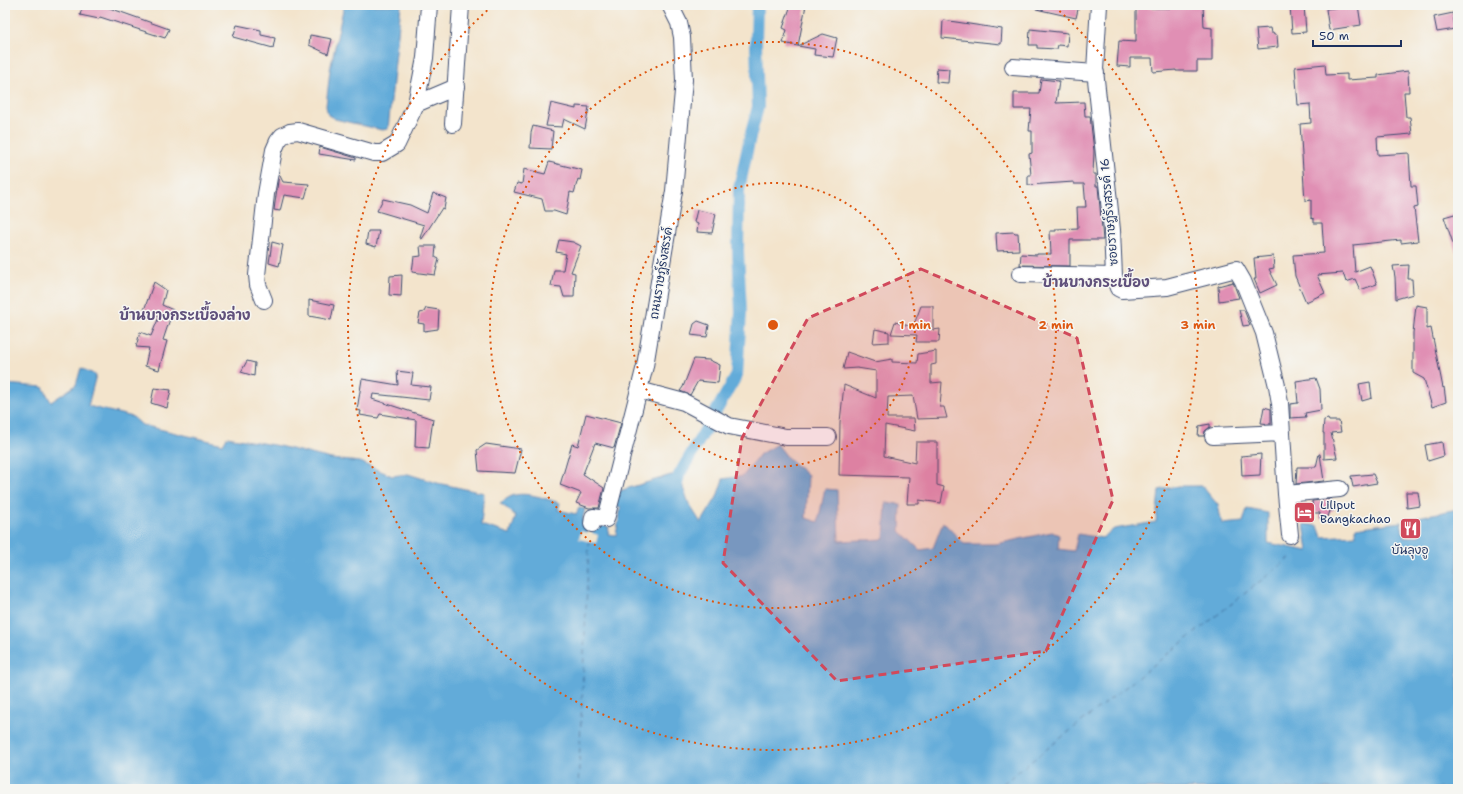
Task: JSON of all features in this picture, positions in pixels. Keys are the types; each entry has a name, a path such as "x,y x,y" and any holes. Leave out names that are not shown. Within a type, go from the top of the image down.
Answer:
{"street":[{"path":"264,300 258,285 257,275 262,219 274,150 282,136 290,132 298,131 374,153 382,153 397,144 416,104 425,58 429,5"},
{"path":"453,124 461,5"},
{"name":"ถนนราษฎ์รังสรรค์","path":"592,524 593,517 606,519 645,366 674,191 684,80 682,37 679,23 670,5"},
{"name":"ซอยราษฎ์รังสรรค์ 16","path":"1099,5 1096,73 1112,230 1114,276 1118,288 1122,290 1167,287 1236,269 1243,281 1264,333 1280,403 1290,535"},
{"path":"1013,67 1096,73"},
{"path":"416,104 456,87"},
{"path":"1020,274 1114,276"},
{"path":"639,390 680,401 729,426 786,437 828,437"},
{"path":"1213,436 1282,433"},
{"path":"1286,494 1340,489"}],"highlighted area":[{"path":"921,269 1077,338 1113,500 1046,651 837,681 723,563 742,438 808,318"}],"water":[{"path":"344,5 401,5 388,129 382,130 335,119 328,115 326,106 330,70"},
{"path":"81,368 96,375 88,406 133,417 142,425 223,444 227,437 279,446 331,459 360,462 392,476 408,474 437,483 484,493 481,525 510,534 516,516 500,503 511,496 526,494 560,503 558,510 576,514 579,508 585,509 582,522 609,527 608,534 616,535 621,507 616,506 619,491 671,475 679,475 689,504 701,523 717,497 723,479 743,476 760,454 777,444 788,458 808,476 806,518 818,522 825,489 837,490 839,541 884,539 886,503 901,504 900,531 920,550 933,548 943,522 964,544 996,544 1052,532 1059,535 1058,549 1074,551 1078,534 1102,538 1114,529 1156,522 1159,490 1178,486 1202,486 1218,505 1222,524 1243,522 1247,509 1268,513 1268,543 1308,551 1304,524 1318,526 1322,537 1356,535 1355,528 1401,522 1404,538 1420,535 1418,517 1458,509 1458,789 5,789 5,384 43,387 51,402 76,385"}],"pier":[{"path":"589,524 594,524 592,533 598,535 596,543 579,539 581,531 587,533"}],"building":[{"path":"83,5 101,5 169,29 165,38 100,17 99,19 80,15"},
{"path":"791,5 806,5 798,46 783,43 787,30 783,28"},
{"path":"1037,5 1079,5 1076,18 1036,9"},
{"path":"1136,5 1149,5 1149,8 1183,8 1183,5 1203,5 1204,27 1212,28 1212,61 1197,61 1197,71 1176,70 1153,72 1152,58 1130,58 1130,67 1117,66 1119,41 1136,42"},
{"path":"1290,5 1304,5 1306,32 1292,33"},
{"path":"1358,5 1361,25 1329,30 1326,9"},
{"path":"1453,13 1455,29 1437,32 1434,17"},
{"path":"943,20 1002,29 1001,44 942,38"},
{"path":"237,25 261,30 261,35 275,38 273,48 233,37"},
{"path":"1270,28 1271,33 1277,35 1278,47 1258,49 1256,29"},
{"path":"1030,29 1068,33 1067,46 1058,45 1057,49 1037,48 1037,45 1029,45"},
{"path":"823,34 837,38 833,57 814,55 815,49 798,46"},
{"path":"310,35 332,39 328,54 309,45"},
{"path":"1325,64 1326,75 1347,74 1347,80 1378,78 1378,75 1408,71 1409,92 1404,92 1406,117 1410,117 1412,134 1377,137 1378,155 1409,153 1411,186 1416,186 1418,207 1414,208 1418,241 1401,243 1401,240 1353,245 1355,272 1370,266 1377,284 1360,290 1355,279 1346,282 1343,273 1317,275 1325,293 1306,302 1295,276 1293,255 1324,253 1322,223 1314,223 1314,219 1311,218 1311,200 1305,201 1300,124 1311,123 1310,104 1298,105 1295,67"},
{"path":"937,68 949,69 948,83 936,82"},
{"path":"1041,79 1059,81 1056,103 1084,102 1085,116 1090,116 1094,151 1093,174 1096,174 1096,186 1098,186 1103,240 1070,240 1070,266 1020,265 1021,254 1051,254 1050,231 1056,231 1056,229 1078,228 1077,207 1086,207 1084,184 1074,184 1074,182 1028,185 1028,175 1031,175 1029,154 1032,153 1032,131 1029,131 1031,109 1014,109 1014,93 1039,93"},
{"path":"551,103 576,109 576,106 589,107 585,129 564,119 562,127 546,126"},
{"path":"533,126 553,131 551,149 530,148"},
{"path":"320,147 356,158 356,160 319,154"},
{"path":"549,162 582,170 580,180 578,179 574,193 570,192 566,215 554,211 545,211 542,199 514,192 517,183 522,184 524,169 545,174"},
{"path":"279,174 283,182 309,184 305,198 284,195 280,211 274,210"},
{"path":"433,193 446,198 444,209 442,208 422,239 420,238 424,225 377,211 383,199 410,205 427,213"},
{"path":"697,210 716,214 712,233 697,232 698,224 694,222"},
{"path":"1458,213 1458,252 1456,252 1444,217"},
{"path":"368,231 379,231 376,247 366,244"},
{"path":"996,233 1018,233 1019,250 997,251"},
{"path":"559,240 573,242 581,246 571,272 575,273 574,297 564,297 561,287 551,286 554,270 563,270 566,254 556,252"},
{"path":"272,242 283,245 279,266 269,263"},
{"path":"420,246 436,246 435,257 439,259 435,275 412,272 414,257 421,256"},
{"path":"1273,256 1274,268 1269,269 1277,285 1260,293 1254,279 1256,279 1254,258"},
{"path":"1409,265 1408,279 1412,279 1413,294 1396,299 1393,266"},
{"path":"402,275 401,296 389,295 390,276"},
{"path":"154,282 166,290 162,305 173,310 163,340 167,341 159,370 145,366 149,348 136,347 140,332 151,336 159,317 143,313"},
{"path":"1233,282 1239,298 1219,301 1218,286"},
{"path":"309,300 334,305 331,320 309,316"},
{"path":"1416,305 1427,307 1427,329 1431,328 1443,388 1444,387 1446,402 1432,407 1424,379 1413,373 1413,333"},
{"path":"921,306 933,306 933,330 940,329 939,342 916,342 917,335 891,334 895,322 913,327"},
{"path":"426,308 439,310 438,329 424,331 424,324 418,323 420,313 424,312"},
{"path":"1239,310 1244,310 1250,325 1243,326"},
{"path":"698,321 709,325 707,337 691,335 694,324"},
{"path":"875,329 889,332 889,342 873,343"},
{"path":"936,351 936,364 931,365 931,383 942,382 940,407 944,407 947,418 917,419 913,396 888,397 887,418 914,418 915,431 885,425 884,456 915,463 916,442 937,442 937,485 944,487 941,503 919,500 919,504 907,504 909,477 839,475 840,422 844,385 876,398 876,371 857,368 843,369 847,352 875,362 892,359 892,362 917,363 918,354"},
{"path":"694,359 709,360 720,365 718,383 698,381 690,395 680,391"},
{"path":"247,361 255,363 254,376 241,372"},
{"path":"397,371 413,373 411,385 431,387 429,400 373,394 372,399 433,419 429,448 415,447 416,420 380,414 378,418 360,415 361,411 357,410 362,379 398,385"},
{"path":"1316,378 1320,389 1321,410 1305,413 1306,417 1290,418 1290,404 1298,403 1296,381"},
{"path":"1370,382 1372,398 1362,401 1359,384"},
{"path":"154,388 171,390 167,408 151,403"},
{"path":"1264,407 1271,409 1271,424 1261,423"},
{"path":"586,414 621,423 614,448 595,443 583,474 604,488 599,508 589,508 576,503 581,493 560,485 572,444 578,446"},
{"path":"1328,419 1329,421 1339,421 1341,432 1331,433 1337,458 1324,459 1324,420"},
{"path":"1210,424 1210,427 1205,431 1204,436 1198,436 1199,426"},
{"path":"1442,442 1444,456 1428,461 1425,445"},
{"path":"486,444 521,449 515,473 479,471 477,450"},
{"path":"1261,454 1260,475 1242,476 1241,456"},
{"path":"1319,454 1324,481 1296,484 1297,467 1316,467"},
{"path":"1373,474 1377,483 1353,487 1351,476"},
{"path":"1406,492 1418,492 1420,506 1407,508"},
{"path":"1331,499 1334,510 1330,511 1328,517 1320,519 1320,513 1313,513 1312,501"}],"waterway":[{"path":"676,489 679,475 737,375 741,312 738,251 739,189 758,107 756,42 757,5"}],"ferry route":[{"path":"578,789 589,541"},
{"path":"996,789 1291,557"}],"place":[{"name":"Liliput Bangkachao","path":"1304,512"},
{"name":"บันลุงอู","path":"1410,529"}],"district":[{"name":"บ้านบางกระเบื้อง","path":"1096,282"},
{"name":"บ้านบางกระเบื้องล่าง","path":"185,315"}]}
